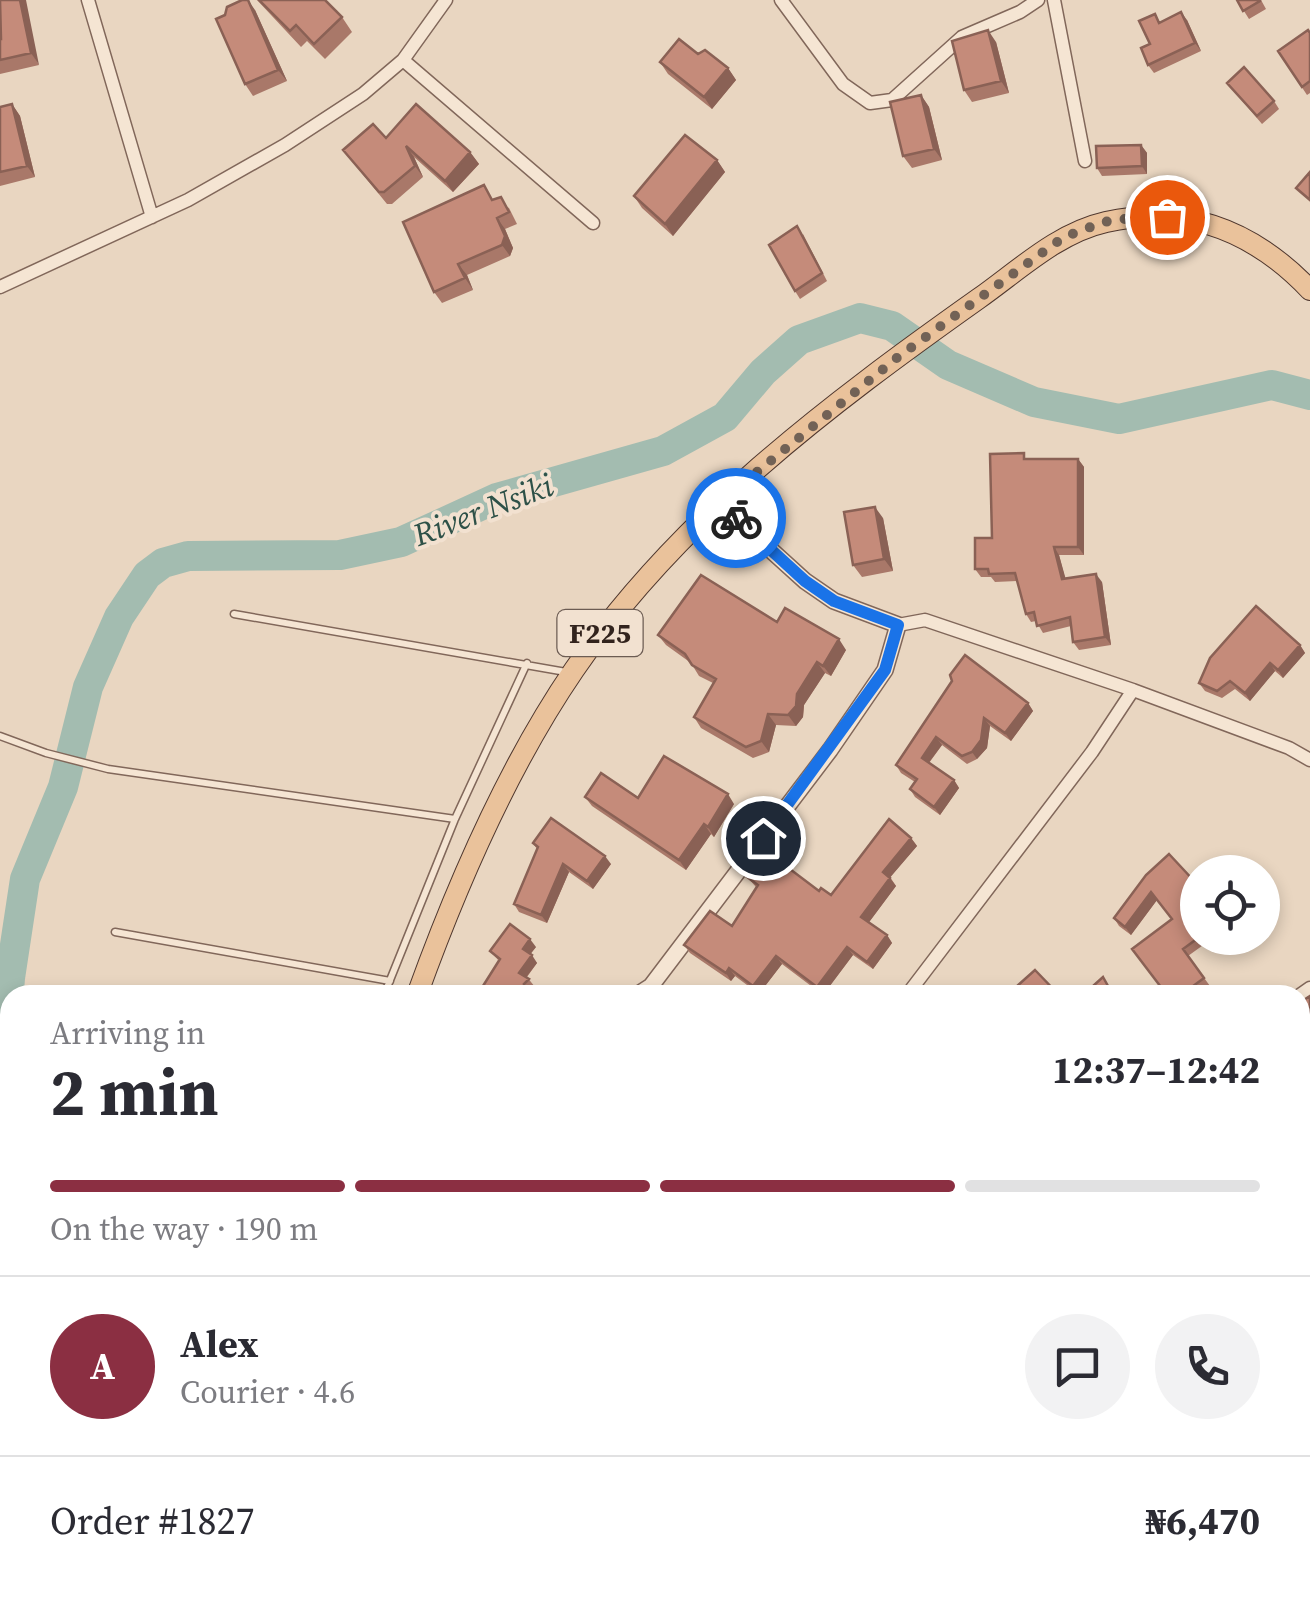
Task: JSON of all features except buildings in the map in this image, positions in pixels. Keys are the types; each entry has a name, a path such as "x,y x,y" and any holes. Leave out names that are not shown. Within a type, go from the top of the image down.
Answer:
{"main road":[{"name":"F225","path":"421,985 496,807 572,673 613,616 719,503 898,357 1064,237 1104,222 1145,216 1189,218 1240,234 1290,268 1310,290"}],"street":[{"path":"88,0 152,217"},
{"path":"0,286 152,217 285,144 363,94 404,60 446,0"},
{"path":"781,0 843,84 870,103 892,100 962,37 1038,0"},
{"path":"1054,0 1085,162"},
{"path":"404,60 593,223"},
{"path":"719,503 805,581 834,601 898,625 926,620 1134,690 1289,748 1310,760"},
{"path":"653,985 830,750 885,670 898,625"},
{"path":"915,985 1092,752 1134,690"}],"lane":[{"path":"234,614 572,673"},
{"path":"388,985 456,819 527,663"},
{"path":"0,736 108,769 456,819"},
{"path":"115,932 390,981"}],"waterway":[{"name":"River Nsiki","path":"9,985 25,879 63,787 88,687 119,617 147,575 163,563 188,556 340,555 401,542 497,498 663,451 725,417 763,372 799,340 860,318 892,326 948,365 1034,402 1119,419 1272,385 1310,395"},
{"name":"River Nsiki","path":"0,1197 0,1263"}],"way so far":[{"path":"736,518 719,503 771,458 898,357 1064,237 1104,222 1167,217"}],"route":[{"path":"736,518 805,581 834,601 898,625 885,670 763,838"}]}
